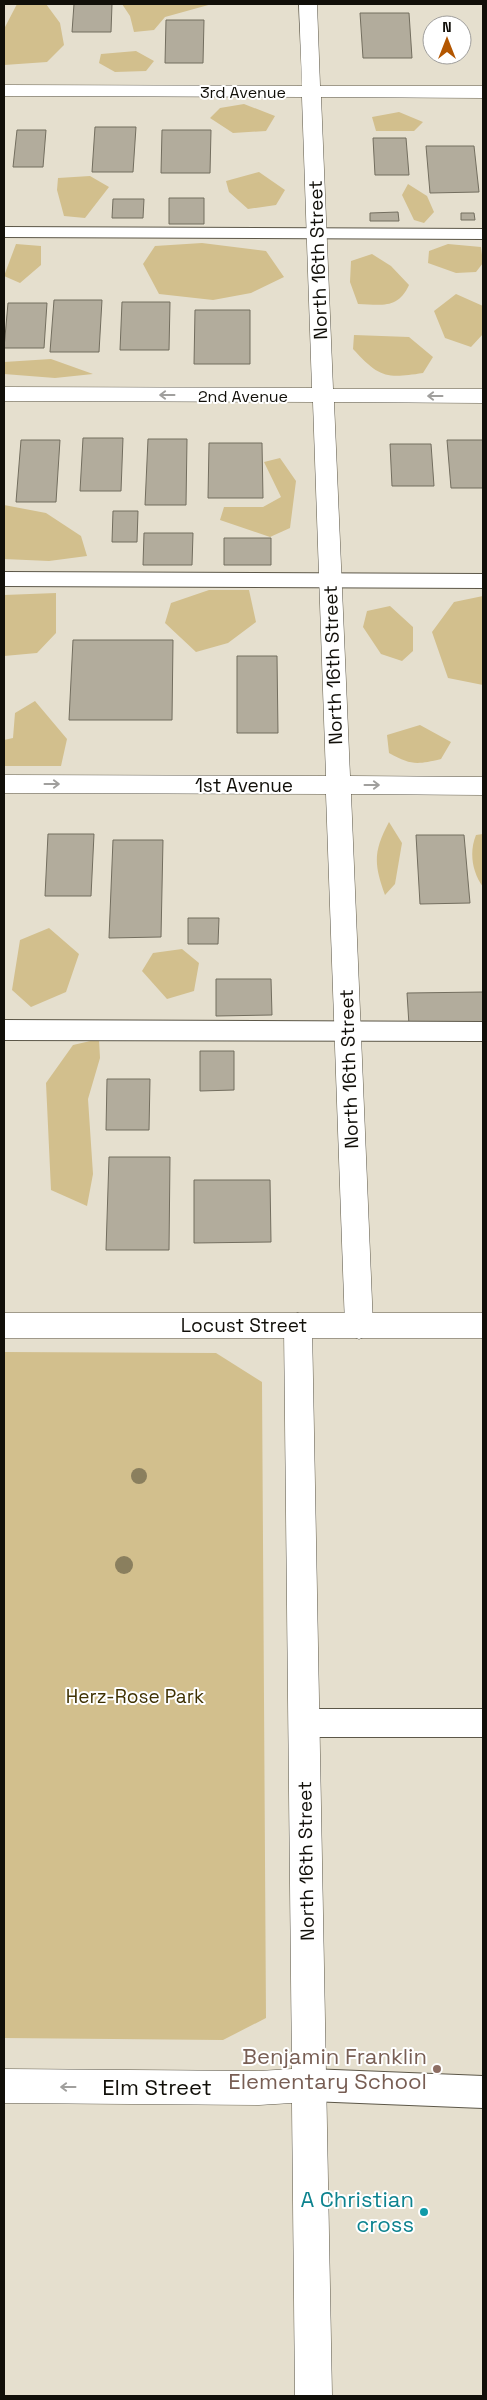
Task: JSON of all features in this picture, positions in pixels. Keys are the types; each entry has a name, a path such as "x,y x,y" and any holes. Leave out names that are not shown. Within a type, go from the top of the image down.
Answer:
{"street":[{"name":"North 16th Street","path":"308,4 359,1326"},
{"name":"3rd Avenue","path":"4,91 483,92"},
{"name":"2nd Avenue","path":"4,394 483,396"},
{"name":"1st Avenue","path":"4,784 483,786"},
{"name":"Locust Street","path":"4,1324 483,1326"},
{"name":"North 16th Street","path":"298,1326 314,2396"},
{"name":"Elm Street","path":"4,2086 259,2088 310,2086"}],"lane":[{"path":"4,232 483,234"},
{"path":"4,579 483,581"},
{"path":"4,1030 483,1032"},
{"path":"304,1723 483,1723"},
{"path":"310,2086 483,2092"}],"green space":[{"path":"17,4 46,4 60,23 64,45 47,62 4,65 4,29"},
{"path":"122,4 212,4 165,17 154,30 134,32 130,16"},
{"path":"136,51 154,61 146,71 115,72 99,63 101,54"},
{"path":"244,104 275,116 266,131 233,133 210,118 220,108"},
{"path":"399,112 423,122 414,131 376,131 372,117"},
{"path":"259,172 285,190 276,205 248,209 229,192 226,181"},
{"path":"90,176 109,187 85,218 64,216 57,190 58,178"},
{"path":"408,184 427,196 434,212 424,223 414,220 402,195"},
{"path":"202,243 266,251 284,277 251,293 213,300 159,294 143,264 155,246"},
{"path":"16,244 41,246 41,265 20,283 4,276"},
{"path":"448,244 481,247 483,263 476,272 456,273 428,263 429,251"},
{"path":"372,254 391,266 409,285 405,293 394,302 382,305 358,304 350,282 351,261"},
{"path":"456,294 483,306 483,334 471,347 445,338 434,311"},
{"path":"354,335 409,337 433,357 423,373 400,376 384,374 370,365 353,349"},
{"path":"51,359 93,374 55,378 4,374 4,362"},
{"path":"280,458 296,481 290,528 270,537 220,520 224,507 263,507 281,497 264,462"},
{"path":"4,505 46,513 81,536 87,556 49,561 4,559"},
{"path":"209,590 249,590 256,622 228,643 196,652 165,623 171,603"},
{"path":"56,593 56,633 37,653 4,656 4,595"},
{"path":"483,596 483,685 448,678 432,632 454,602"},
{"path":"390,606 413,627 413,651 402,661 381,654 363,627 367,611"},
{"path":"35,701 67,739 61,766 4,766 4,740 13,738 15,713"},
{"path":"420,725 451,742 441,759 414,763 389,753 387,735"},
{"path":"389,822 402,843 395,884 385,895 377,866 377,858 380,842"},
{"path":"483,834 483,887 476,875 472,855 476,835"},
{"path":"49,928 79,954 66,992 31,1007 12,990 20,940"},
{"path":"182,949 199,963 194,991 167,999 142,971 153,953"},
{"path":"99,1039 100,1058 88,1099 93,1174 87,1206 51,1190 46,1083 73,1045"},
{"name":"Herz-Rose Park","path":"4,1352 216,1353 262,1382 266,2018 223,2040 4,2038"}],"building":[{"path":"74,4 112,4 111,32 72,32"},
{"path":"360,13 409,13 412,58 363,58"},
{"path":"166,20 204,20 203,63 165,63"},
{"path":"95,127 136,127 133,172 92,172"},
{"path":"17,130 46,130 43,167 13,167"},
{"path":"162,130 211,130 210,173 161,173"},
{"path":"373,138 406,138 409,175 375,175"},
{"path":"426,146 474,146 479,192 430,193"},
{"path":"169,198 204,198 204,224 169,224"},
{"path":"113,199 144,199 143,218 112,218"},
{"path":"398,212 399,221 370,221 370,213"},
{"path":"461,213 474,213 475,220 461,220"},
{"path":"54,300 102,300 99,352 50,352"},
{"path":"122,302 170,302 169,350 120,350"},
{"path":"8,303 47,303 44,348 4,348"},
{"path":"195,310 250,310 250,364 194,364"},
{"path":"83,438 123,438 121,491 80,491"},
{"path":"148,439 187,439 186,505 145,505"},
{"path":"21,440 60,440 56,502 16,502"},
{"path":"447,440 483,440 483,488 451,488"},
{"path":"209,443 262,443 263,498 208,498"},
{"path":"390,444 431,444 434,486 392,486"},
{"path":"113,511 138,511 137,542 112,542"},
{"path":"144,533 193,533 192,565 143,565"},
{"path":"224,538 271,538 271,565 224,565"},
{"path":"73,640 173,640 172,720 69,720"},
{"path":"237,656 277,656 278,733 237,733"},
{"path":"48,834 94,834 91,896 45,896"},
{"path":"416,835 464,835 470,903 420,904"},
{"path":"113,840 163,840 161,937 109,938"},
{"path":"188,918 219,918 218,944 188,944"},
{"path":"216,979 271,979 272,1015 216,1016"},
{"path":"483,992 483,1025 409,1025 407,993"},
{"path":"200,1051 234,1051 234,1090 200,1091"},
{"path":"107,1079 150,1079 149,1130 106,1130"},
{"path":"109,1157 170,1157 169,1250 106,1250"},
{"path":"194,1180 270,1180 271,1242 194,1243"}],"place":[{"name":"Benjamin Franklin Elementary School","path":"437,2069"},
{"name":"A Christian cross","path":"424,2212"}]}
